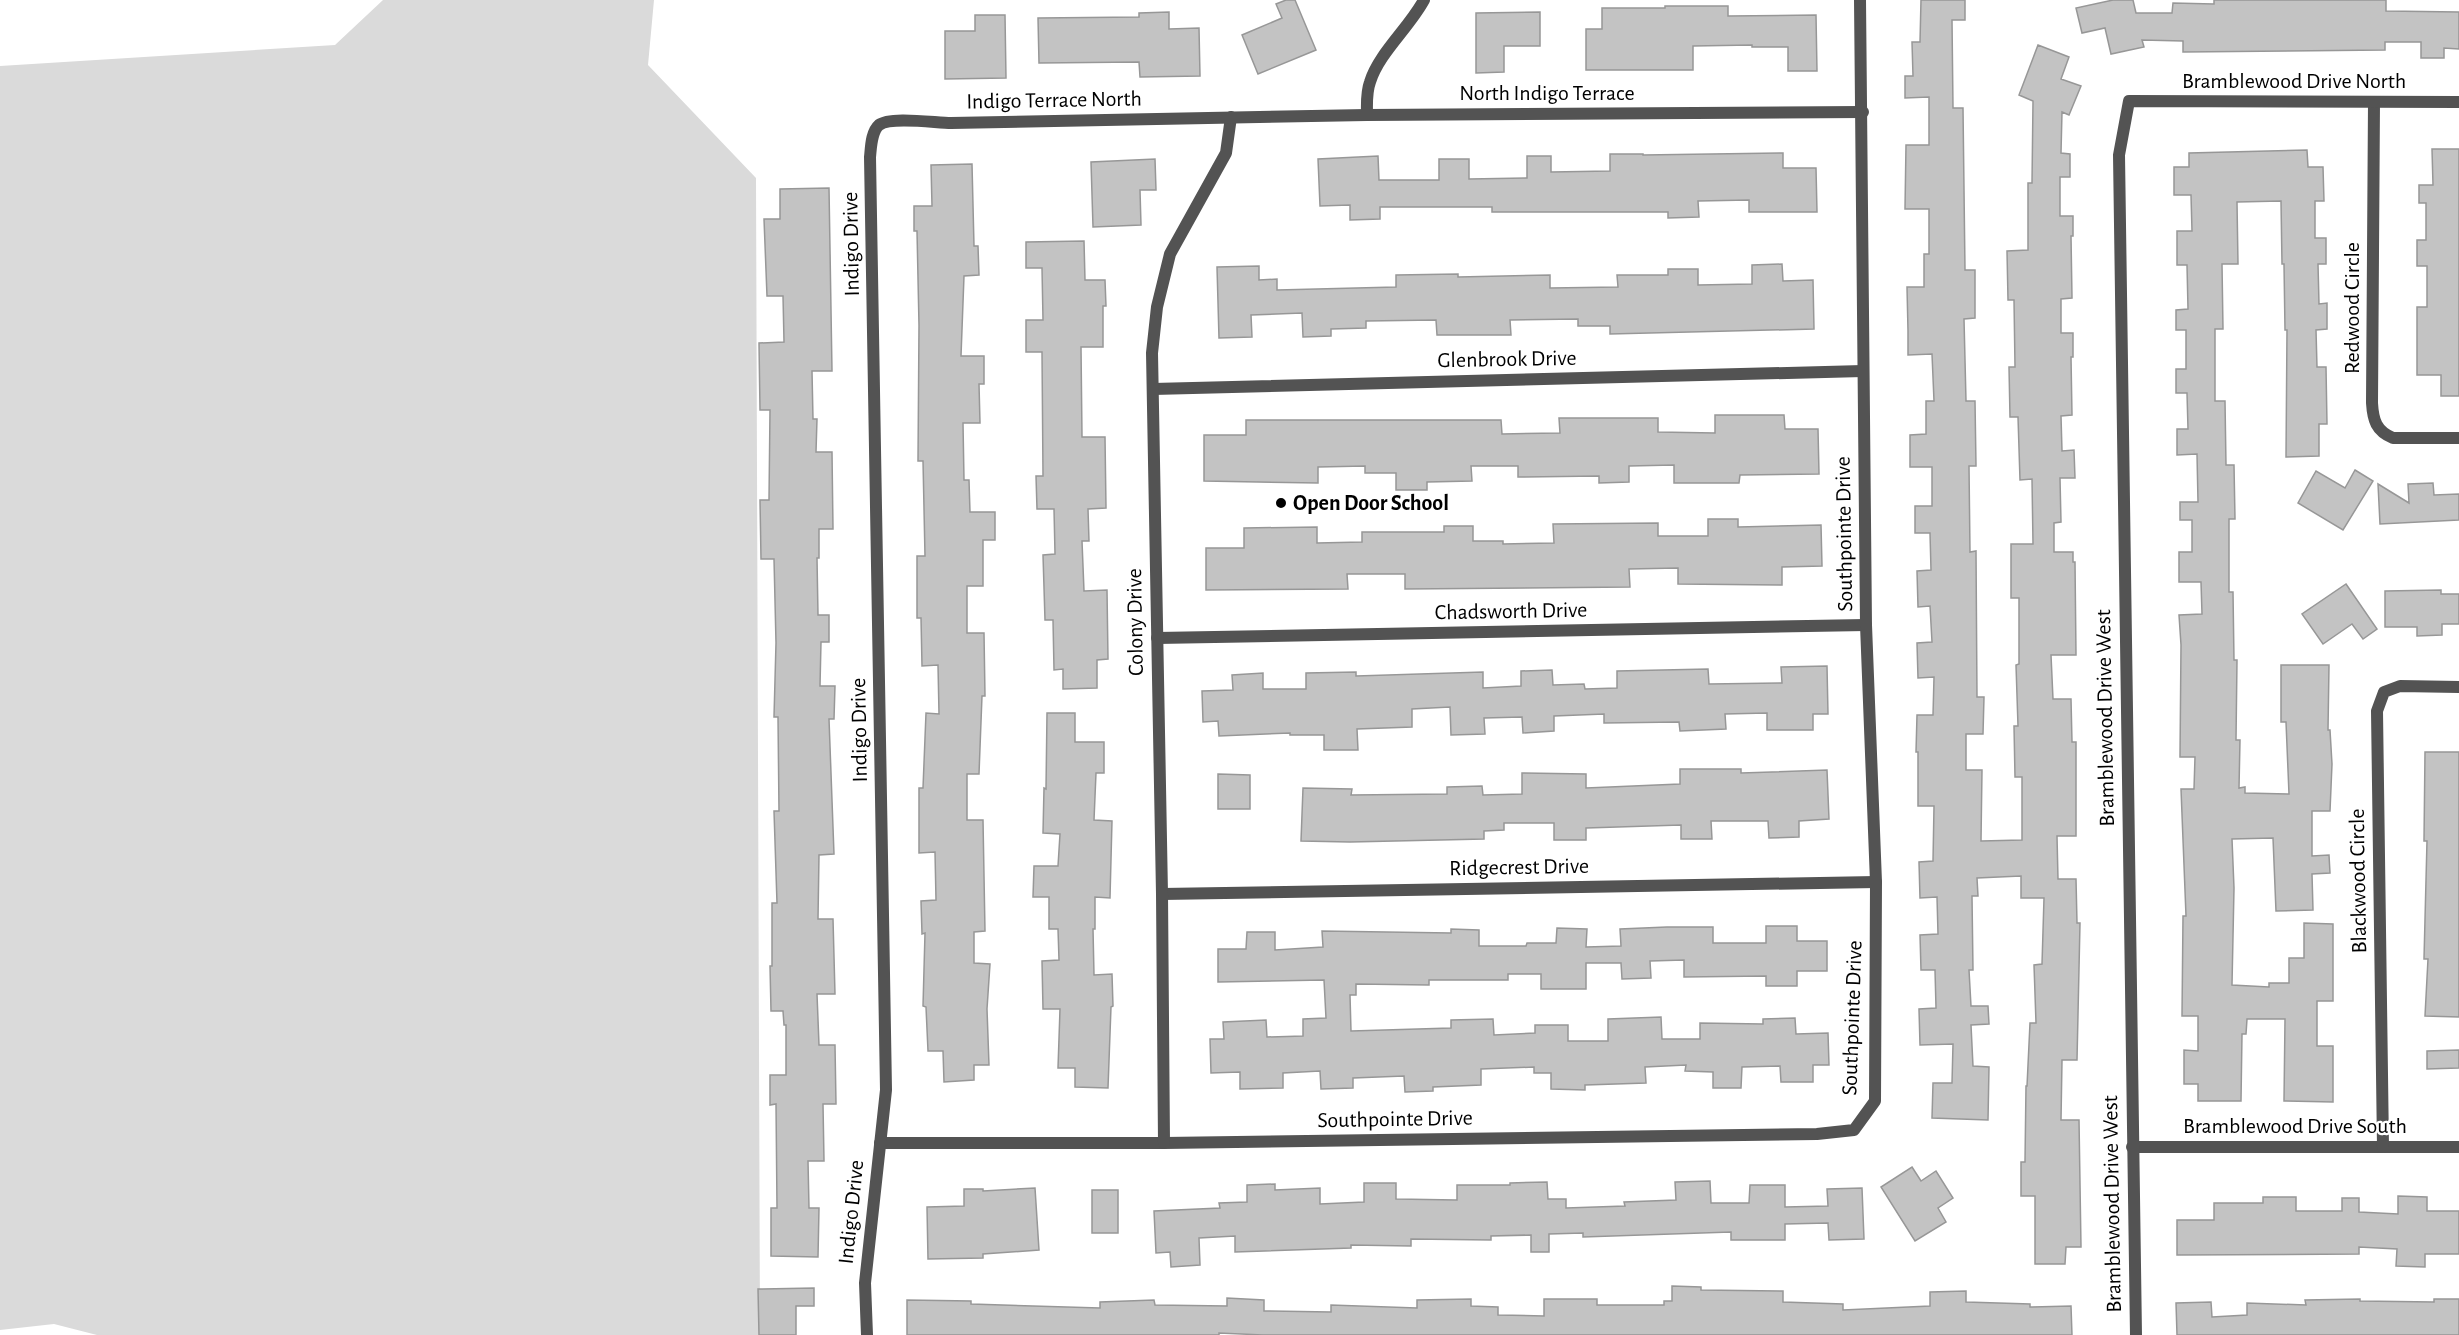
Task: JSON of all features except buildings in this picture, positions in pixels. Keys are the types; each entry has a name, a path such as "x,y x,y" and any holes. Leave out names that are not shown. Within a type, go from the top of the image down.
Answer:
{"street":[{"path":"1367,115 1368,91 1374,74 1424,0"},
{"name":"Southpointe Drive","path":"880,1143 1164,1143 1817,1134 1854,1130 1875,1101 1876,882 1866,625 1863,112 1860,0"},
{"name":"Bramblewood Drive North","path":"2129,101 2459,102"},
{"name":"Bramblewood Drive West","path":"2129,101 2119,155 2136,1335"},
{"name":"Redwood Circle","path":"2374,102 2372,403 2375,424 2385,435 2393,438 2459,438"},
{"name":"North Indigo Terrace","path":"1231,117 1863,112"},
{"name":"Indigo Terrace North","path":"879,125 890,122 951,123 1231,117"},
{"name":"Colony Drive","path":"1164,1143 1152,353 1156,307 1170,254 1226,153 1231,117"},
{"name":"Indigo Drive","path":"867,1335 865,1283 886,1090 870,158 874,133 879,125"},
{"name":"Glenbrook Drive","path":"1153,389 1863,371"},
{"name":"Chadsworth Drive","path":"1156,638 1866,625"},
{"name":"Blackwood Circle","path":"2383,1147 2377,711 2384,692 2400,686 2459,687"},
{"name":"Ridgecrest Drive","path":"1162,894 1876,882"},
{"name":"Bramblewood Drive South","path":"2132,1147 2459,1147"}],"shaded area":[{"path":"383,0 654,0 648,65 756,178 760,1335 97,1335 54,1324 0,1330 0,66 335,45"}],"place":[{"name":"Open Door School","path":"1281,503"}]}
